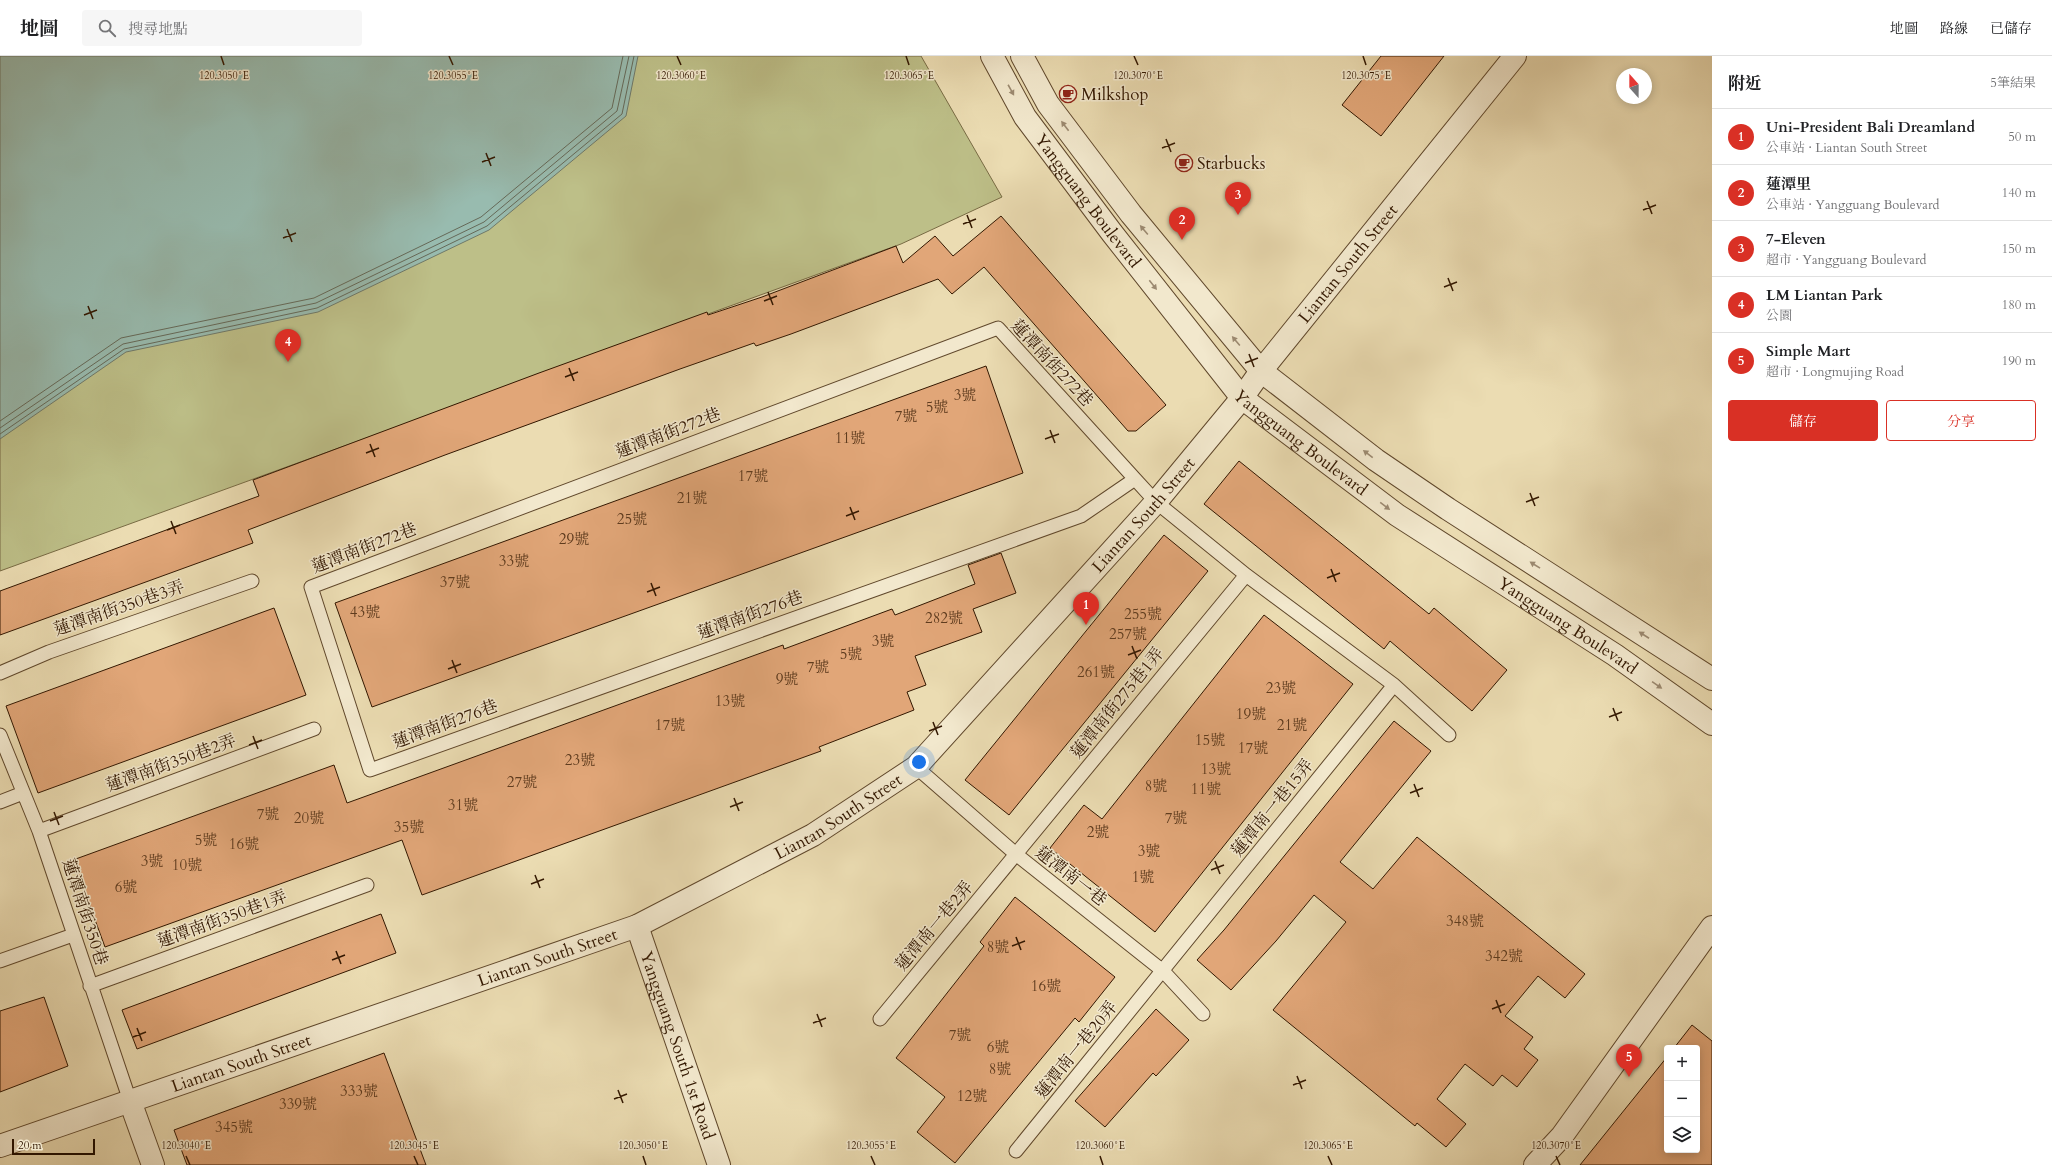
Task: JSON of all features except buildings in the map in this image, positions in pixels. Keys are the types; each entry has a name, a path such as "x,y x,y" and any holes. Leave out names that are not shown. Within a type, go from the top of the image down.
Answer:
{"street":[{"name":"Yangguang Boulevard","path":"992,56 1026,117 1112,234 1242,398 1397,515 1615,655 1712,724"},
{"name":"Yangguang Boulevard","path":"1022,56 1048,104 1131,214 1261,370 1376,460 1441,505 1712,679"},
{"name":"Liantan South Street","path":"0,1146 637,926 813,835 916,767 1156,502 1242,398 1261,370 1515,56"},
{"name":"Yangguang South 1st Road","path":"637,926 719,1165"},
{"path":"1535,1165 1562,1136 1712,927"},
{"path":"130,1101 153,1165"}],"lane":[{"name":"蓮潭南街272巷","path":"370,770 311,587 998,328 1156,502 1246,575 1394,685 1449,734"},
{"name":"蓮潭南街276巷","path":"370,770 1082,516 1135,479"},
{"name":"蓮潭南街275巷1弄","path":"1016,855 1246,575"},
{"name":"蓮潭南街350巷3弄","path":"0,673 49,652 252,582"},
{"name":"蓮潭南一巷15弄","path":"1163,972 1394,685"},
{"name":"蓮潭南街350巷2弄","path":"39,831 314,729"},
{"name":"蓮潭南街350巷","path":"0,735 39,831 130,1101"},
{"name":"蓮潭南一巷","path":"916,767 1016,855 1163,972 1203,1014"},
{"path":"0,802 23,793"},
{"name":"蓮潭南一巷2弄","path":"880,1019 1016,855"},
{"name":"蓮潭南街350巷1弄","path":"90,986 366,885"},
{"path":"0,961 73,935"},
{"name":"蓮潭南一巷20弄","path":"1016,1151 1163,972"}],"green space":[{"path":"0,56 921,56 1002,197 901,244 0,571"}],"water":[{"path":"0,56 638,56 626,116 489,230 318,312 126,352 0,439"}],"place":[{"name":"Milkshop","path":"1068,94"},
{"name":"Starbucks","path":"1184,163"},
{"name":"7-Eleven","path":"1238,215"},
{"name":"蓮潭里","path":"1182,240"},
{"name":"LM Liantan Park","path":"288,362"},
{"name":"Uni-President Bali Dreamland","path":"1086,625"},
{"name":"Simple Mart","path":"1629,1077"}]}
